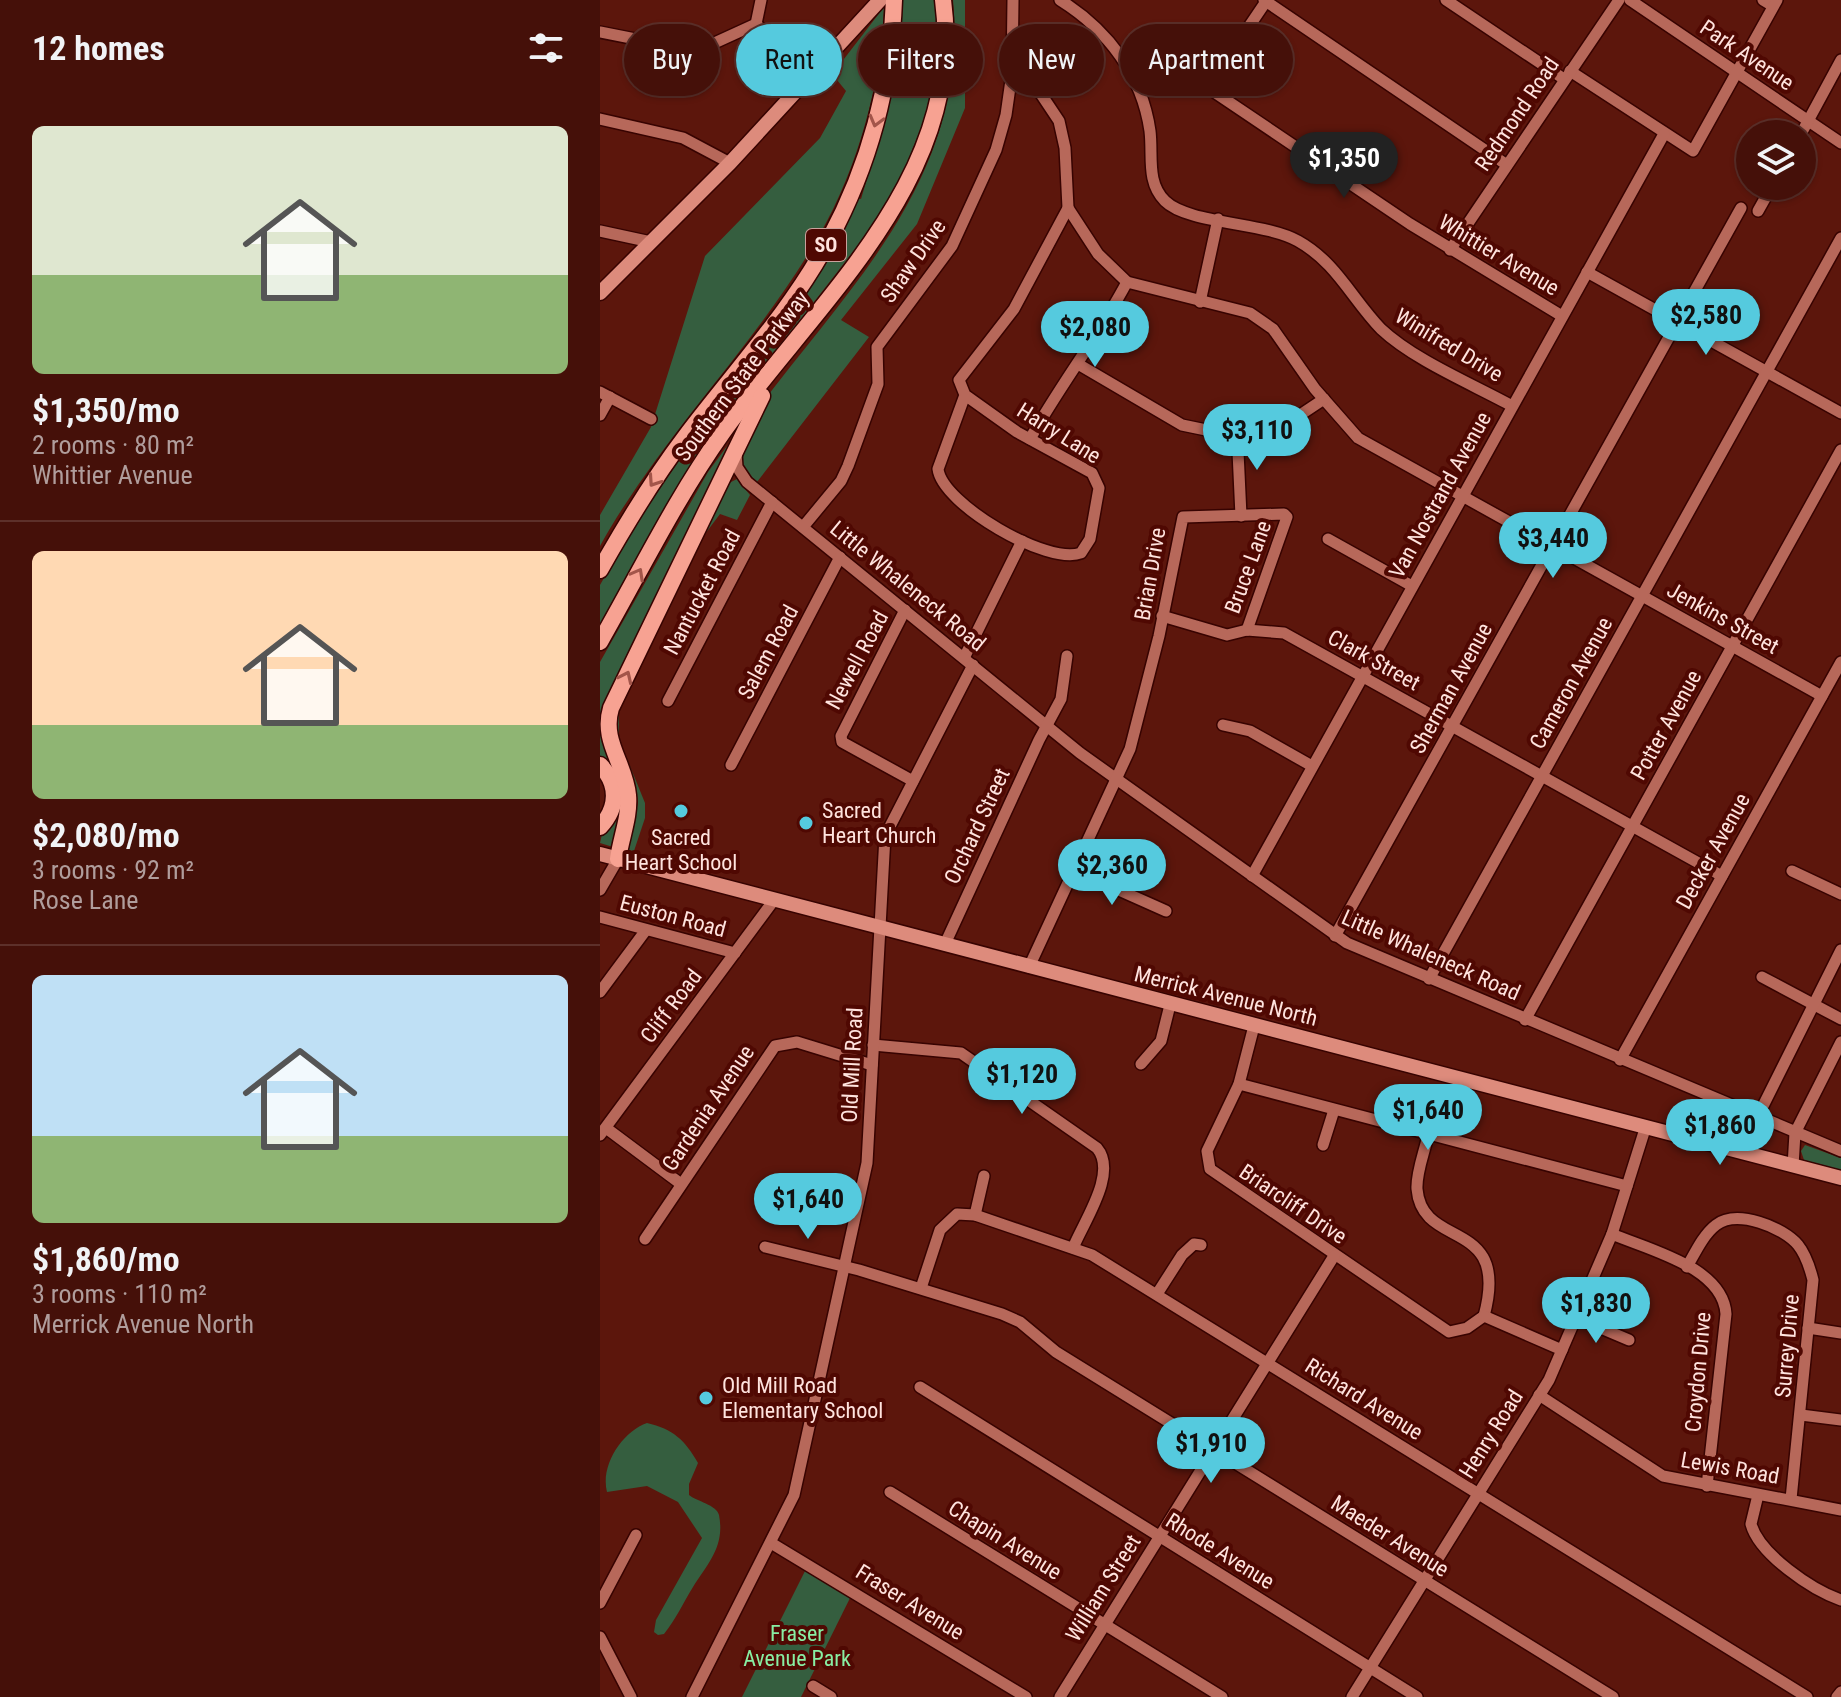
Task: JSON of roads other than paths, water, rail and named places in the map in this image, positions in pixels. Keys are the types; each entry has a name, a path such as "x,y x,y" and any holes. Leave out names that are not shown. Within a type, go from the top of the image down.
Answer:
{"highway":[{"name":"Southern State Parkway","path":"600,642 717,441 890,216 927,143 944,67 943,0"},
{"name":"Southern State Parkway","path":"600,570 626,524 684,439 792,299 835,228 858,178 875,124 893,8"},
{"path":"618,859 628,797 609,737 609,715 742,432 834,289"},
{"path":"600,556 626,524"},
{"path":"600,765 611,779 615,795 611,811 600,827"}],"main road":[{"path":"842,42 880,0"},
{"path":"602,288 730,163 793,96"},
{"name":"Merrick Avenue North","path":"600,854 1841,1178"}],"street":[{"path":"756,24 761,0"},
{"name":"Shaw Drive","path":"1013,0 1013,24"},
{"name":"Winifred Drive","path":"1060,0 1093,23 1120,58"},
{"path":"1446,0 1693,151 1771,2"},
{"name":"Redmond Road","path":"1450,250 1619,0"},
{"name":"Park Avenue","path":"1630,0 1808,120"},
{"path":"1250,24 1265,1 1507,165"},
{"path":"600,32 686,49 710,45 736,33"},
{"path":"1808,120 1841,60"},
{"name":"Shaw Drive","path":"803,527 841,481 848,466 878,384 877,347 944,258 967,217 1001,137 1008,96"},
{"path":"1022,541 992,526 948,490 939,478 938,469 965,395 959,380 1014,309 1068,208 1065,148 1059,121 1042,96"},
{"name":"Winifred Drive","path":"1140,96 1146,111 1155,189 1174,207 1271,230 1313,250 1337,271 1390,336 1512,406"},
{"name":"Whittier Avenue","path":"1221,96 1450,250 1562,316"},
{"path":"600,119 683,138 730,163"},
{"name":"Park Avenue","path":"1816,126 1841,143"},
{"name":"Van Nostrand Avenue","path":"1252,876 1664,134"},
{"path":"1758,211 1764,200"},
{"name":"Jenkins Street","path":"1068,208 1098,254 1127,282 1250,313 1265,321 1358,438 1822,696"},
{"name":"Sherman Avenue","path":"1335,936 1741,208"},
{"path":"1200,302 1218,219"},
{"path":"600,231 651,242"},
{"name":"Cameron Avenue","path":"1429,979 1841,238"},
{"path":"1587,272 1841,413"},
{"path":"1030,439 1127,282"},
{"path":"1078,364 1182,425 1211,431 1282,427 1324,399"},
{"path":"600,415 605,395 651,419"},
{"name":"Harry Lane","path":"965,395 1030,439 1092,473 1099,488 1090,539 1081,553 1068,556 1022,541"},
{"path":"1237,430 1241,516"},
{"path":"742,432 736,463 747,482"},
{"name":"Potter Avenue","path":"1525,1020 1841,450"},
{"path":"707,505 727,479 747,482"},
{"name":"Little Whaleneck Road","path":"747,482 1047,726 1335,936 1525,1020 1841,1151"},
{"name":"Nantucket Road","path":"668,701 772,502"},
{"name":"Bruce Lane","path":"1241,516 1284,514 1288,522 1247,630"},
{"name":"Brian Drive","path":"1029,967 1130,749 1162,616 1180,520 1183,517 1241,516"},
{"path":"1328,539 1412,586"},
{"name":"Old Mill Road","path":"692,1697 794,1495 867,1163 885,836 969,661 1022,541"},
{"name":"Salem Road","path":"731,765 840,557"},
{"name":"Newell Road","path":"905,610 841,736 842,742 858,752 913,781"},
{"name":"Clark Street","path":"1162,616 1227,635 1247,630 1284,633 1722,876"},
{"name":"Orchard Street","path":"945,944 1061,699 1067,656"},
{"name":"Decker Avenue","path":"1620,1060 1841,662"},
{"path":"1223,725 1250,731 1312,766"},
{"path":"600,890 618,859"},
{"path":"1074,870 1166,911"},
{"path":"1792,871 1841,894"},
{"name":"Cliff Road","path":"603,1132 774,900"},
{"name":"Euston Road","path":"600,917 735,953"},
{"path":"600,992 646,930"},
{"path":"1757,1118 1841,950"},
{"path":"1762,977 1841,1019"},
{"path":"1141,1064 1161,1041 1170,1005"},
{"name":"Briarcliff Drive","path":"1254,1026 1239,1084 1207,1151 1210,1169 1449,1332 1467,1328 1484,1316"},
{"name":"Gardenia Avenue","path":"645,1239 775,1046 797,1042 872,1065"},
{"path":"1793,1166 1795,1133 1841,1042"},
{"path":"873,1045 961,1053 1097,1148 1105,1160 1104,1174 1073,1248"},
{"path":"1239,1084 1627,1186"},
{"path":"1323,1145 1334,1110"},
{"name":"Henry Road","path":"1352,1697 1539,1395 1577,1318 1612,1234 1645,1129"},
{"path":"603,1132 681,1184"},
{"path":"1428,1135 1417,1182 1419,1198 1431,1217 1479,1250 1487,1261 1492,1283 1484,1316 1562,1350"},
{"path":"921,1288 943,1225 957,1214 975,1215 984,1176"},
{"name":"Richard Avenue","path":"975,1215 1100,1259 1807,1697"},
{"name":"Surrey Drive","path":"1687,1267 1701,1242 1718,1223 1738,1219 1773,1228 1796,1243 1810,1268 1813,1280 1791,1499"},
{"name":"Croydon Drive","path":"1612,1234 1713,1281 1725,1306 1707,1486"},
{"path":"1157,1294 1185,1250 1194,1244 1201,1245"},
{"name":"Maeder Avenue","path":"765,1247 786,1249 805,1259 921,1288 1020,1322 1056,1352 1613,1697"},
{"name":"William Street","path":"1060,1697 1334,1256"},
{"path":"1577,1318 1629,1340"},
{"path":"1808,1328 1841,1333"},
{"name":"Rhode Avenue","path":"920,1387 1417,1697"},
{"name":"Lewis Road","path":"1539,1395 1654,1472 1707,1486 1841,1510"},
{"path":"1801,1415 1841,1420"},
{"name":"Chapin Avenue","path":"890,1492 1222,1697"},
{"path":"1758,1495 1751,1524 1760,1541 1809,1587 1841,1600"},
{"path":"600,1603 636,1535"},
{"name":"Fraser Avenue","path":"771,1543 1026,1697"},
{"path":"600,1637 631,1697"},
{"path":"813,1686 831,1697"}],"place":[{"name":"Sacred Heart School","path":"681,811"},
{"name":"Sacred Heart Church","path":"806,823"},
{"name":"Old Mill Road Elementary School","path":"706,1398"}],"park label":[{"name":"Fraser Avenue Park","path":"797,1646"}]}
